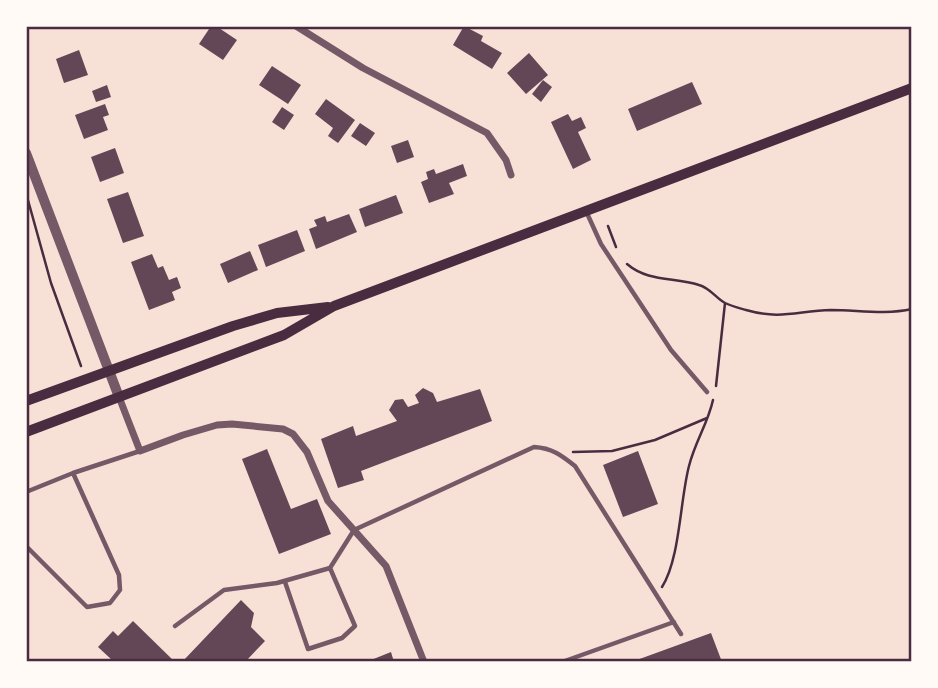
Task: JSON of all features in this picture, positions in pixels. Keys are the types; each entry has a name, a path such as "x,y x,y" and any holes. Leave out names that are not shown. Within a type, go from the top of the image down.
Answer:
{"main road":[{"path":"26,432 284,335 334,306 912,88"},
{"path":"26,401 214,332 276,313 334,306"}],"street":[{"path":"296,26 372,73 486,133 506,160 511,175"},
{"path":"26,153 140,451 217,425 288,430 307,452 328,501 379,556 389,572 424,662"}],"lane":[{"path":"586,211 601,244 671,350 707,392"},
{"path":"175,626 224,590 285,581 330,568 354,530 534,447 558,452 575,466 658,593 681,634"},
{"path":"26,492 73,472 140,451"},
{"path":"26,546 87,607 110,603 120,590 118,575 73,472"},
{"path":"285,581 308,649 342,638 355,626 330,568"},
{"path":"562,662 674,622"}],"path":[{"path":"26,192 51,284 86,379"},
{"path":"608,226 620,256 636,271 648,277 698,285 710,290 725,303 765,315 783,317 822,311 878,313 912,309"},
{"path":"658,593 672,563 689,465 702,428 710,416 725,303"},
{"path":"558,452 612,451 655,440 710,416"}],"building":[{"path":"211,26 216,26 237,40 223,60 199,44"},
{"path":"464,26 483,36 481,41 502,53 492,69 453,45"},
{"path":"79,50 88,75 64,83 56,59"},
{"path":"529,53 548,75 526,94 507,73"},
{"path":"272,66 301,85 288,104 259,85"},
{"path":"543,80 552,87 541,102 532,94"},
{"path":"692,82 702,104 637,131 628,109"},
{"path":"107,85 111,97 96,102 92,91"},
{"path":"326,99 355,120 338,143 328,136 333,128 315,114"},
{"path":"105,104 109,115 103,117 108,130 84,139 75,115"},
{"path":"282,107 294,115 284,130 272,122"},
{"path":"568,114 572,121 581,117 586,128 578,132 591,160 573,169 551,122"},
{"path":"360,123 375,133 366,146 351,136"},
{"path":"408,140 414,157 397,163 391,146"},
{"path":"115,148 124,173 100,182 91,157"},
{"path":"463,164 467,176 449,183 454,194 429,203 421,182 428,179 426,172 434,169 436,174"},
{"path":"128,192 144,236 123,243 107,199"},
{"path":"396,195 403,213 365,227 359,209"},
{"path":"349,214 357,232 316,249 309,229 317,226 314,220 325,216 327,222"},
{"path":"297,230 305,251 266,267 258,245"},
{"path":"250,251 258,270 228,283 220,264"},
{"path":"152,254 158,268 163,266 169,280 177,277 181,288 172,292 175,300 149,310 131,262"},
{"path":"423,388 433,393 437,402 480,389 492,421 361,471 364,480 338,488 321,439 353,426 356,436 397,421 389,410 395,400 403,399 408,407 419,403 415,395"},
{"path":"267,449 291,509 317,499 331,534 279,554 242,459"},
{"path":"638,451 658,504 623,517 603,465"},
{"path":"241,600 254,613 251,627 265,641 245,662 182,662"},
{"path":"133,621 175,662 110,662 112,660 98,647 113,631 118,636"},
{"path":"711,633 722,662 634,662 634,661"},
{"path":"391,652 394,662 366,662"}]}
